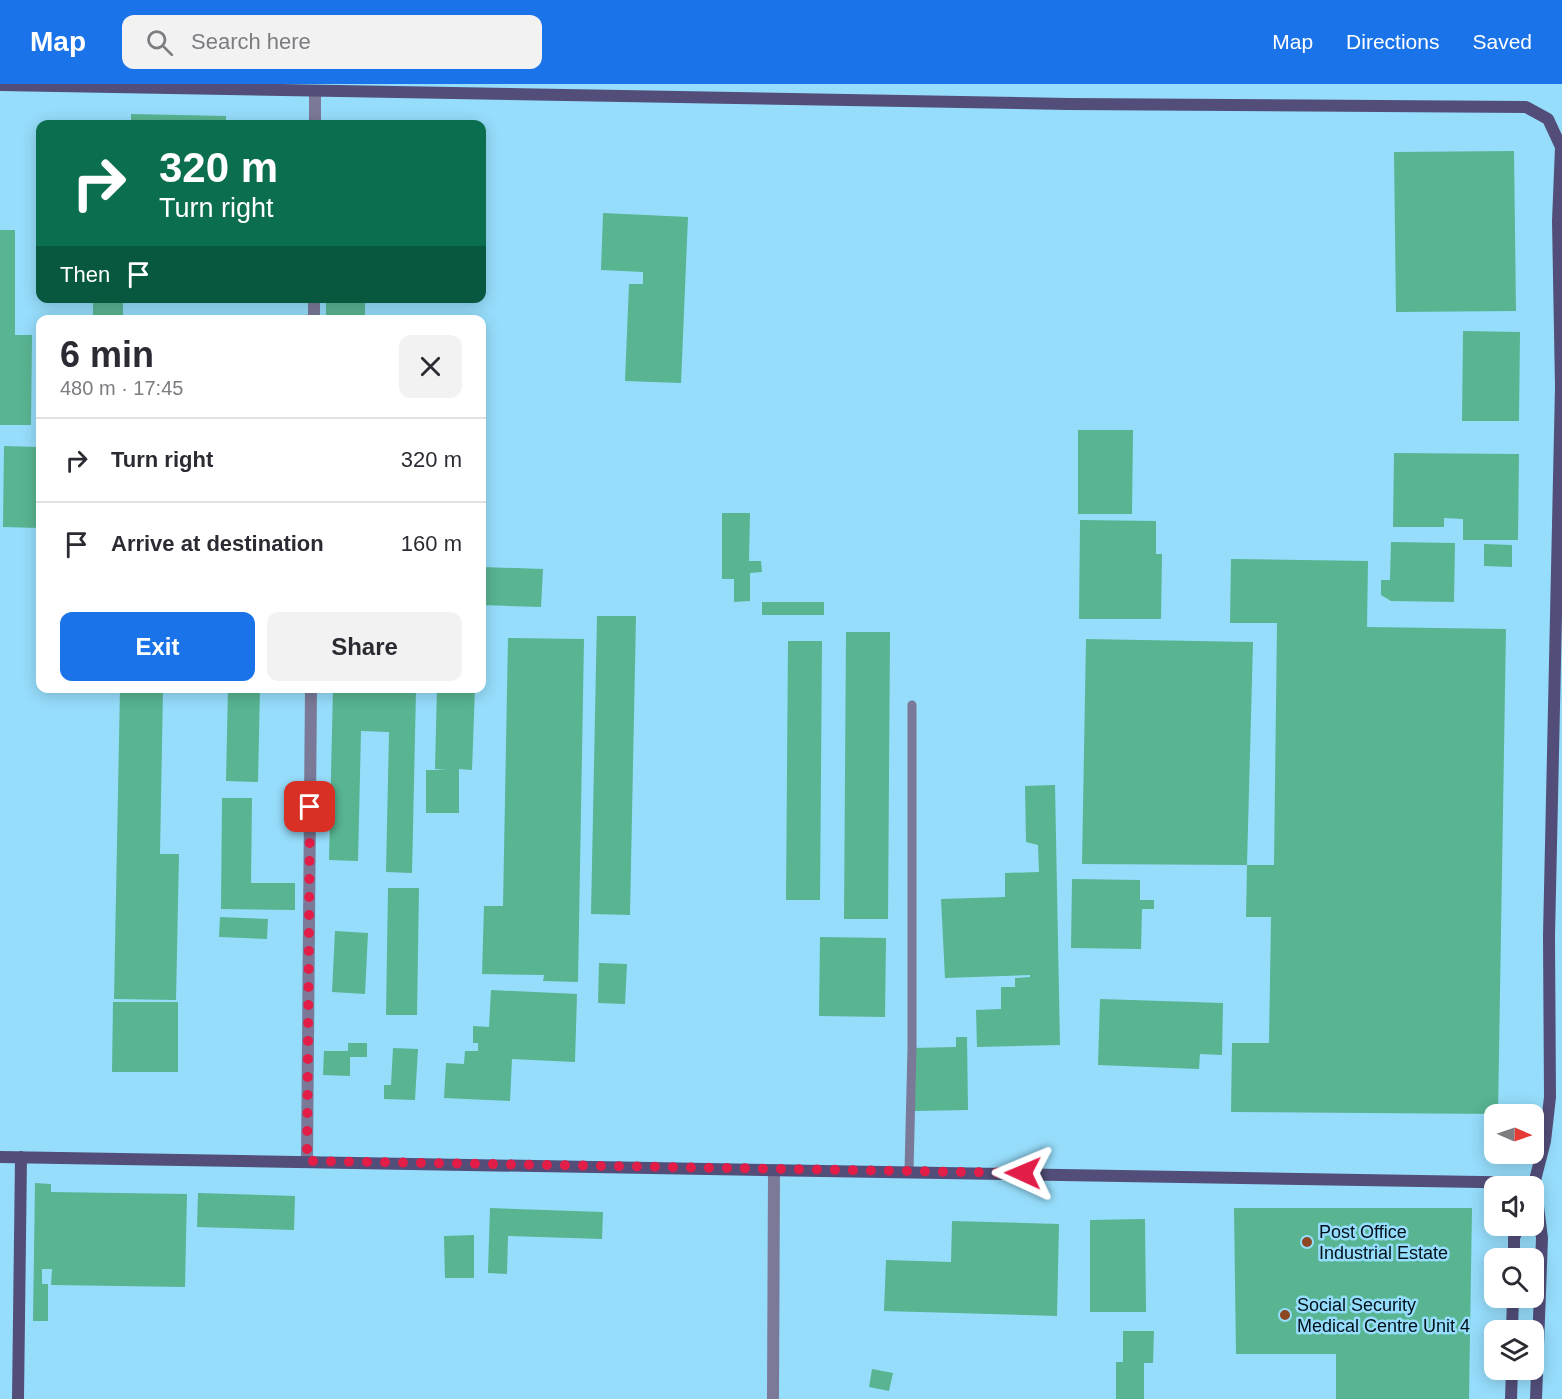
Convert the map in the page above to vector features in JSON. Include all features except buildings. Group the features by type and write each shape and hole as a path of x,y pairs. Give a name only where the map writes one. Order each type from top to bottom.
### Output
{"main road":[{"path":"0,85 1057,104 1526,107 1548,119 1561,147 1558,221 1561,387 1559,614 1550,936 1550,1097 1545,1141 1536,1176"},
{"path":"0,1156 909,1171 1484,1185"},
{"path":"18,1399 21,1157"},
{"path":"1536,1399 1542,1236"},
{"path":"1511,1399 1512,1380"}],"street":[{"path":"315,91 315,120"},
{"path":"307,1161 311,693"},
{"path":"772,1399 774,1170"}],"lane":[{"path":"909,1171 912,1048 912,705"}],"place":[{"name":"Post Office Industrial Estate","path":"1307,1242"},
{"name":"Social Security Medical Centre Unit 4","path":"1285,1315"}],"route":[{"path":"310,807 307,1161 1023,1173"}]}
